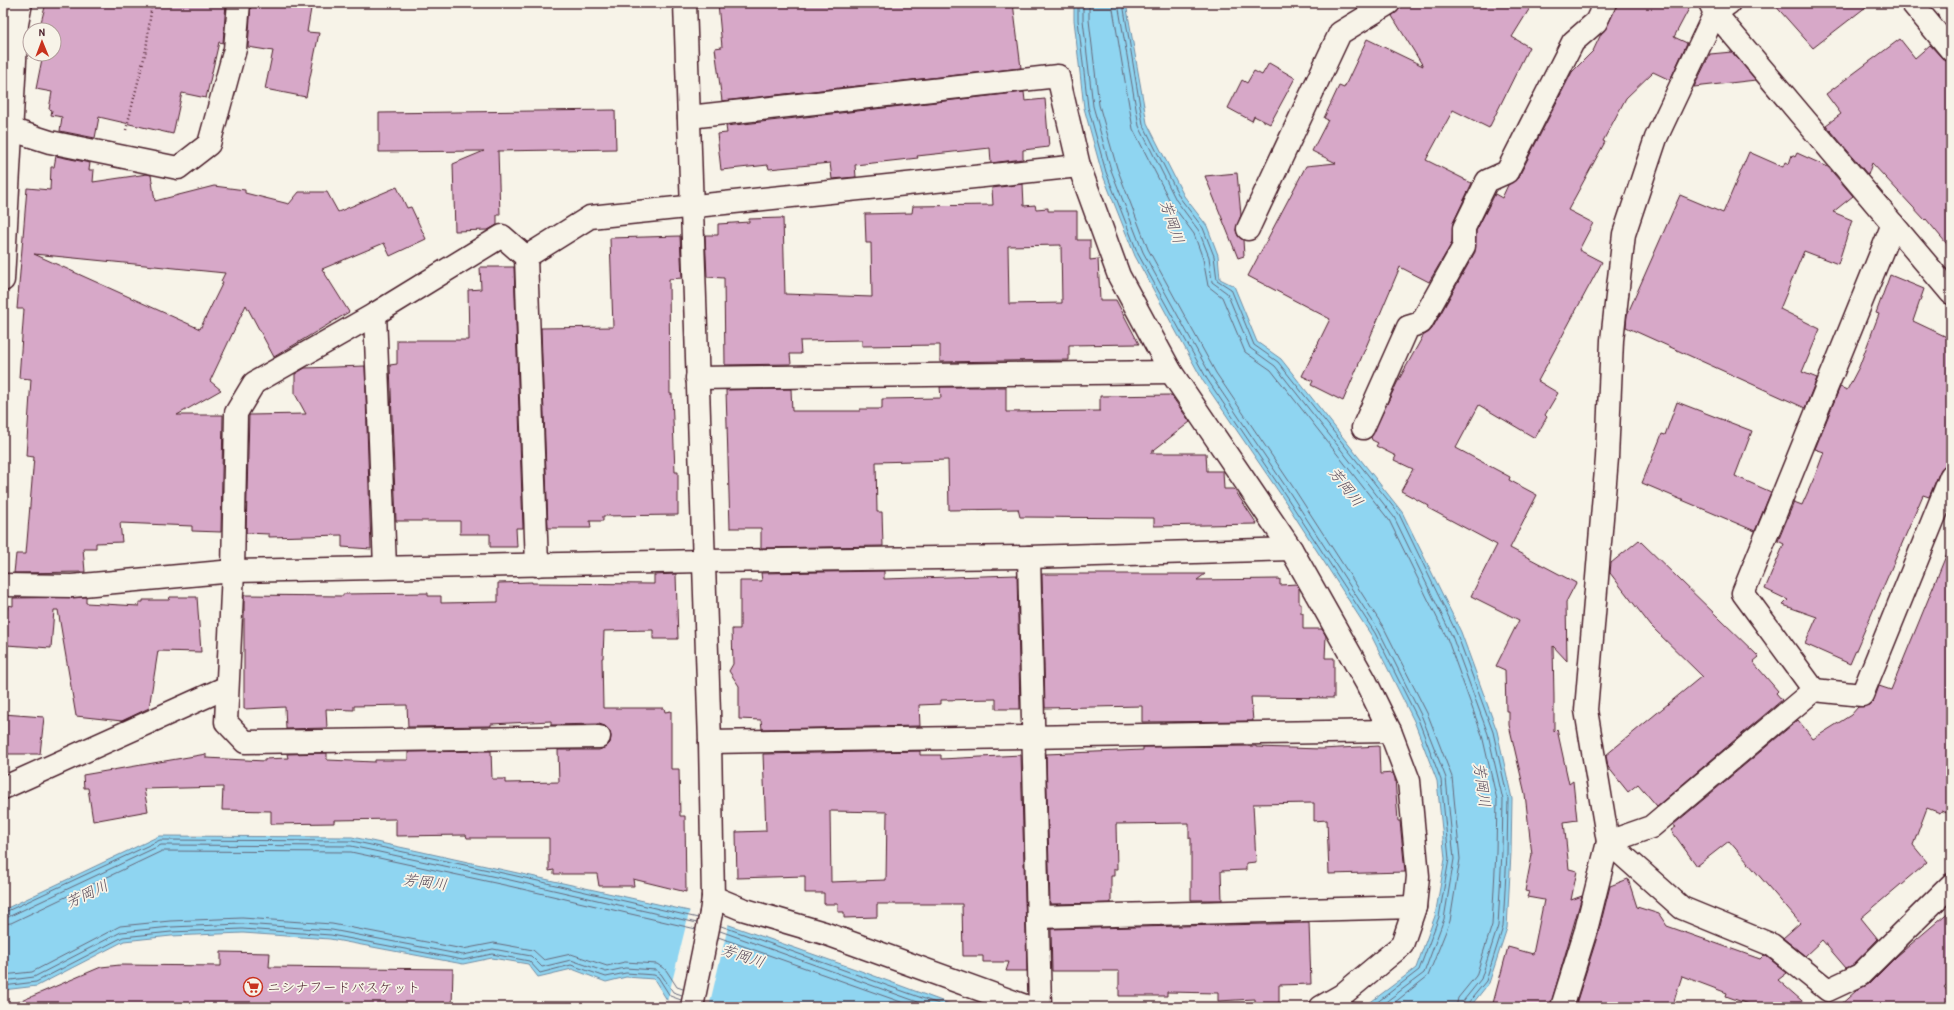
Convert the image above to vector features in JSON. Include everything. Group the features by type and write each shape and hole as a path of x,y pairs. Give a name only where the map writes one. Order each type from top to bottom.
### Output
{"street":[{"path":"3,280 8,129 17,24 21,3"},
{"path":"8,129 50,142 178,168 209,144 235,49 239,3"},
{"path":"685,3 710,742 712,905 692,1007"},
{"path":"1248,229 1340,32 1389,3"},
{"path":"1363,428 1408,327 1421,323 1464,246 1464,228 1487,181 1507,172 1573,42 1596,22 1605,3"},
{"path":"1912,3 1951,50"},
{"path":"1562,1007 1586,930 1608,842 1586,710 1607,458 1612,340 1624,234 1656,138 1718,6 1893,224 1951,293"},
{"path":"689,117 1058,76 1079,166 1119,276 1171,372 1291,549 1366,682 1390,731 1409,781 1418,876 1416,907 1402,945 1342,995 1321,1007"},
{"path":"526,257 590,217 1079,166"},
{"path":"1814,690 1743,592 1893,224"},
{"path":"537,565 526,257 502,236 375,314 254,383 236,413 233,571 226,722 245,742 599,737"},
{"path":"375,314 385,567"},
{"path":"697,378 1171,372"},
{"path":"1608,842 1651,827 1814,690 1862,695 1951,476"},
{"path":"3,585 72,586 233,571 703,561 1029,557 1291,549"},
{"path":"1029,557 1040,1007"},
{"path":"3,788 227,687"},
{"path":"710,742 1390,731"},
{"path":"1608,842 1682,908 1772,945 1828,990 1860,975 1951,885"},
{"path":"712,905 742,909 824,933 1028,1007"},
{"path":"1038,917 1416,907"}],"path":[{"path":"120,156 146,50 152,3"}],"water":[{"name":"芳岡川","path":"1074,3 1126,3 1147,123 1184,196 1207,226 1218,255 1220,279 1234,286 1257,342 1281,359 1402,512 1461,632 1497,731 1512,799 1507,928 1489,983 1470,1007 1364,1007 1416,968 1435,916 1445,859 1437,781 1414,721 1371,635 1281,495 1203,381 1135,256 1102,173 1084,108 1074,20"},
{"name":"芳岡川","path":"159,836 352,837 409,849 689,911 861,971 958,1007 690,1007 667,1000 654,979 626,977 606,982 572,969 538,977 528,964 492,958 463,964 330,939 243,933 171,936 124,941 37,986 3,990 3,910"}],"pier":[{"path":"690,909 729,922 709,1007 683,1007 667,1002"}],"building":[{"path":"46,3 226,3 223,43 219,42 206,98 182,93 173,134 99,117 95,138 60,131 62,117 51,115 52,110 49,109 52,92 36,89 41,62 62,62 62,22 41,22"},
{"path":"251,3 312,3 307,32 319,33 306,97 265,89 273,51 248,47"},
{"path":"718,3 1013,3 1021,68 722,101 715,48 722,47"},
{"path":"1405,3 1533,3 1512,37 1529,47 1489,128 1453,110 1426,160 1472,183 1453,223 1452,243 1429,282 1400,267 1343,401 1311,385 1313,381 1302,376 1330,319 1248,276 1306,166 1336,163 1312,151 1328,120 1324,118 1339,86 1344,88 1367,39 1423,66 1392,16"},
{"path":"1617,3 1692,3 1674,37 1687,43 1670,80 1653,72 1626,98 1603,141 1605,142 1568,210 1593,223 1579,250 1602,262 1538,381 1558,393 1545,415 1547,417 1535,438 1479,405 1456,448 1510,477 1509,480 1537,495 1510,548 1576,583 1566,602 1567,661 1553,646 1554,732 1557,729 1569,784 1573,781 1577,820 1564,822 1569,869 1577,871 1571,900 1582,896 1550,1007 1492,1007 1508,947 1533,954 1544,900 1527,897 1529,892 1525,891 1532,855 1525,794 1509,725 1509,711 1506,711 1505,670 1496,666 1519,620 1471,596 1497,545 1428,508 1429,506 1401,491 1413,469 1394,460 1396,456 1376,446 1378,443 1372,440 1371,437 1397,383 1423,336 1432,329 1475,252 1476,231 1495,194 1502,198 1508,185 1518,178 1572,72 1593,51 1601,34 1607,27"},
{"path":"1773,3 1871,3 1813,48"},
{"path":"1900,39 1915,58 1930,45 1942,58 1951,62 1951,249 1926,219 1925,220 1872,163 1868,175 1826,125 1841,114 1826,94"},
{"path":"1732,52 1756,80 1694,87 1710,54"},
{"path":"1269,63 1295,78 1270,124 1254,116 1252,121 1228,108 1242,80 1247,83 1254,71 1262,75"},
{"path":"1024,92 1025,101 1045,99 1049,147 1023,150 1023,159 991,163 990,148 855,165 856,177 832,179 830,163 769,169 768,165 721,170 717,134 727,133 726,126"},
{"path":"615,110 616,149 498,151 500,215 497,215 497,225 488,230 455,231 453,164 484,151 379,152 379,113"},
{"path":"1749,152 1783,167 1785,162 1789,164 1792,155 1795,157 1797,153 1828,167 1853,196 1833,212 1852,220 1838,264 1804,251 1780,309 1820,329 1802,372 1817,378 1805,408 1626,327 1627,315 1680,195 1723,213"},
{"path":"56,156 90,163 89,170 94,170 93,182 147,174 151,175 155,201 214,186 245,190 245,193 289,204 299,192 327,192 338,212 397,187 407,208 411,207 426,239 390,256 384,243 322,269 349,312 274,357 246,305 210,381 221,390 177,415 223,415 221,532 192,531 192,526 120,523 122,542 96,543 96,548 83,548 85,572 14,573 16,554 26,554 34,457 26,456 31,379 19,378 24,309 17,309 27,188 50,190 51,167 54,167","holes":["34,254 225,273 221,281 223,282 200,329"]},
{"path":"1237,173 1241,215 1236,230 1238,236 1243,240 1244,256 1238,258 1205,176"},
{"path":"1023,184 1024,206 1035,205 1036,209 1048,208 1048,211 1077,211 1077,240 1090,240 1090,260 1098,259 1100,300 1116,300 1139,344 1069,345 1069,360 940,362 940,345 862,346 862,340 800,341 801,354 790,354 791,364 725,365 724,278 707,277 705,235 718,235 718,224 749,222 749,219 783,218 785,294 872,297 871,243 866,243 865,214 912,213 913,206 993,205 992,188","holes":["1061,245 1062,303 1009,304 1008,246"]},
{"path":"680,236 682,278 669,279 670,394 672,394 675,472 678,472 678,515 603,516 603,521 590,521 591,528 548,528 541,328 613,327 610,238"},
{"path":"480,267 514,267 523,528 516,528 517,547 490,547 490,534 460,534 460,521 396,521 390,365 397,364 397,340 469,340 468,290 481,289"},
{"path":"1890,275 1924,289 1913,321 1951,339 1951,464 1944,466 1940,471 1929,497 1923,495 1850,664 1805,644 1817,617 1783,605 1788,600 1765,589 1784,544 1778,541 1794,502 1802,505 1815,476 1824,452 1815,449 1840,387 1847,390 1859,367 1879,314 1876,313"},
{"path":"365,366 371,549 342,547 342,535 269,537 269,534 246,533 249,415 306,414 295,394 295,374 305,368"},
{"path":"940,387 1006,387 1006,412 1100,411 1100,396 1171,395 1190,422 1150,453 1206,453 1207,471 1223,471 1224,489 1234,489 1257,524 1154,526 1154,518 1020,517 1018,509 949,510 948,460 876,462 877,512 882,512 883,546 761,548 761,528 730,528 726,390 791,389 792,411 860,411 860,409 882,409 882,399 941,398"},
{"path":"1677,402 1752,431 1735,476 1771,492 1755,531 1642,483 1662,434 1665,435"},
{"path":"1639,540 1759,657 1753,662 1778,691 1776,693 1782,700 1657,806 1638,784 1628,792 1608,767 1606,755 1702,676 1651,626 1610,573 1611,563"},
{"path":"1950,546 1951,814 1941,811 1940,813 1927,808 1913,845 1927,862 1861,918 1878,939 1853,965 1846,968 1822,940 1805,956 1783,938 1800,923 1729,841 1697,866 1671,830 1676,827 1673,825 1798,720 1813,739 1851,715 1858,707 1869,705 1874,700 1879,686 1891,690"},
{"path":"884,571 884,579 1017,575 1020,709 996,709 996,699 941,700 941,704 919,705 920,726 762,729 761,720 739,719 739,686 729,671 733,664 732,629 740,629 740,581 762,581 761,573"},
{"path":"676,574 678,639 653,639 653,630 604,631 602,658 603,708 664,708 665,712 671,711 671,769 679,769 680,816 685,816 686,892 633,879 634,886 599,886 597,874 554,874 554,870 549,871 549,838 467,838 466,835 396,836 396,819 334,820 334,823 271,824 271,811 222,810 223,787 144,789 148,811 93,821 88,788 84,788 83,775 206,754 206,758 265,761 265,759 288,758 287,754 327,753 327,760 375,762 375,760 408,760 408,752 491,751 492,779 505,779 505,783 559,782 558,750 599,750 606,747 610,743 611,736 609,730 605,726 599,724 551,725 551,721 491,724 491,726 408,727 407,705 354,706 354,710 326,709 327,728 286,729 285,707 244,709 244,595 343,596 343,594 428,593 428,596 441,596 441,603 498,602 498,583 532,582 654,584 654,575"},
{"path":"1042,574 1205,574 1197,580 1280,579 1280,585 1297,584 1299,588 1299,604 1301,604 1301,613 1303,613 1303,629 1322,629 1326,636 1325,658 1334,658 1334,698 1251,697 1253,721 1142,722 1142,706 1045,708"},
{"path":"86,597 86,603 139,606 139,602 143,602 143,600 169,600 170,597 197,597 201,652 158,651 149,708 122,721 76,716 58,610 54,610 51,648 6,645 6,641 3,641 3,610 7,610 8,605 13,606 13,598"},
{"path":"3,714 44,717 40,754 3,754"},
{"path":"1256,746 1321,749 1379,746 1380,774 1393,773 1395,778 1398,821 1400,821 1405,872 1329,874 1327,820 1314,821 1314,803 1253,804 1256,862 1246,863 1246,870 1221,871 1222,900 1191,900 1191,838 1189,838 1189,823 1116,824 1117,869 1114,869 1114,876 1111,876 1111,903 1050,904 1046,754 1143,750 1143,747"},
{"path":"920,751 920,755 941,755 941,759 1021,755 1027,971 1006,971 1009,962 983,962 983,956 963,956 962,904 877,904 877,917 844,918 844,912 838,912 838,904 824,904 824,893 805,893 805,876 737,878 736,832 766,831 763,754","holes":["830,811 887,812 886,880 831,882"]},
{"path":"1628,879 1637,907 1659,914 1667,926 1760,959 1764,955 1766,956 1787,973 1778,980 1809,1007 1756,1007 1726,996 1727,993 1682,976 1672,1007 1575,1007 1598,934 1610,886"},
{"path":"1951,910 1951,981 1944,987 1951,995 1951,1007 1838,1007 1857,990 1869,984 1897,956"},
{"path":"1309,923 1311,984 1279,985 1279,1007 1255,1007 1255,999 1218,1001 1218,993 1167,992 1167,996 1119,996 1119,971 1052,971 1051,929"},
{"name":"ニシナフードバスケット","path":"221,952 270,953 269,967 453,969 452,1007 7,1007 101,967 120,965 221,966"}],"place":[{"name":"ニシナフードバスケット","path":"253,987"}]}
